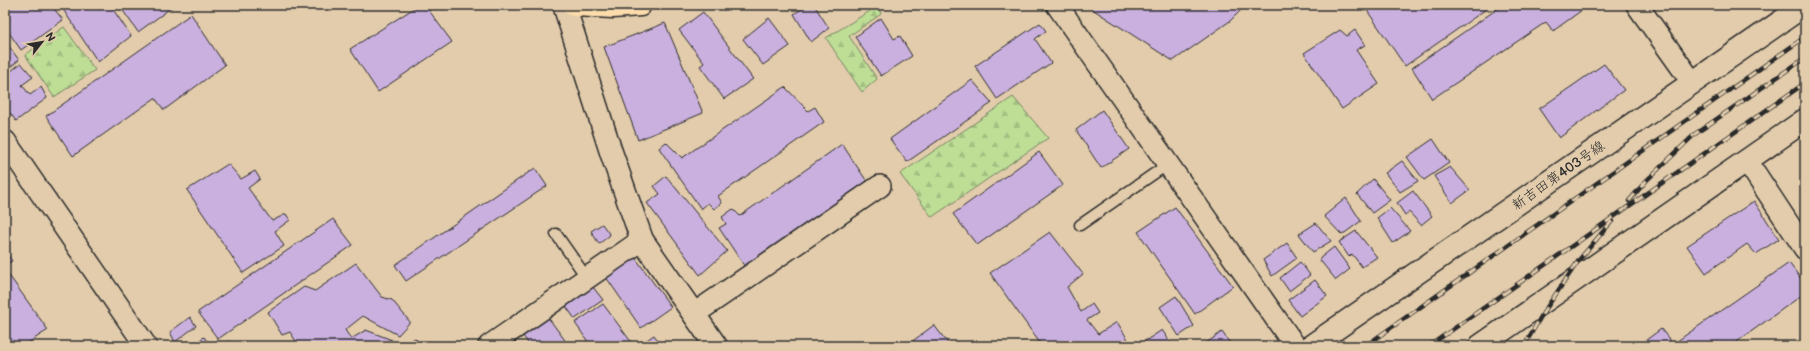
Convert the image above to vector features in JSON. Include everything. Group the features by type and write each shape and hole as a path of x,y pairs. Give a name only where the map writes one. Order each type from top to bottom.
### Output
{"main road":[{"path":"574,5 613,7 640,5"}],"street":[{"path":"564,5 611,152 642,240 716,346"},
{"path":"1057,5 1295,346"},
{"path":"1637,5 1692,82"},
{"name":"新吉田第403号線","path":"1311,346 1800,6"},
{"path":"1480,346 1805,120"},
{"path":"5,141 146,346"},
{"path":"1747,161 1805,249"},
{"path":"694,314 880,186"},
{"path":"499,343 587,278 642,240"}],"lane":[{"path":"1080,225 1168,164"},
{"path":"556,234 587,278"}],"green space":[{"path":"878,6 881,14 849,36 877,79 862,92 826,38"},
{"path":"64,27 95,70 54,97 25,55"},
{"path":"1013,97 1048,138 932,217 900,174"}],"building":[{"path":"5,5 51,5 63,20 21,50 5,27"},
{"path":"60,5 110,5 131,36 98,62"},
{"path":"119,5 175,5 138,32"},
{"path":"419,5 425,5 452,42 378,92 350,49"},
{"path":"808,5 814,5 829,28 811,42 794,14"},
{"path":"1086,5 1246,5 1230,21 1173,61"},
{"path":"1372,5 1492,5 1405,66 1366,9"},
{"path":"1503,5 1589,5 1553,31 1546,22 1432,99 1412,68"},
{"path":"703,12 753,79 724,99 700,66 704,63 679,30"},
{"path":"191,14 225,65 164,110 155,98 73,156 46,116"},
{"path":"769,18 790,46 763,65 743,39"},
{"path":"881,18 894,39 900,36 912,56 881,76 855,37"},
{"path":"665,23 703,113 638,140 604,47"},
{"path":"1040,23 1046,31 1035,39 1051,63 997,99 975,66"},
{"path":"1340,30 1347,36 1355,30 1365,45 1356,50 1379,84 1342,109 1304,53"},
{"path":"5,41 19,60 5,71"},
{"path":"21,63 33,77 22,85 30,95 41,87 47,98 16,121 5,106 5,76"},
{"path":"1604,64 1624,90 1559,138 1539,109"},
{"path":"972,80 992,103 907,162 890,139"},
{"path":"785,87 808,111 815,107 824,122 718,196 722,203 714,209 708,203 701,209 659,148 666,142 682,158"},
{"path":"1102,110 1129,149 1101,168 1076,130"},
{"path":"1433,139 1449,163 1424,180 1407,157"},
{"path":"842,144 868,183 745,267 719,228 726,224 722,217 733,209 740,216"},
{"path":"1039,152 1063,185 977,245 953,214"},
{"path":"1402,161 1418,181 1400,192 1385,173"},
{"path":"228,164 241,179 255,171 260,179 248,188 272,221 286,214 290,220 275,231 284,246 243,273 187,190"},
{"path":"1450,167 1470,190 1452,203 1434,176"},
{"path":"535,168 547,186 406,281 395,265"},
{"path":"666,176 727,251 700,275 647,203 660,194 654,186"},
{"path":"1373,179 1390,200 1372,213 1357,194"},
{"path":"1413,191 1432,216 1421,225 1409,212 1405,215 1397,203"},
{"path":"1346,198 1361,221 1342,235 1324,216"},
{"path":"1754,201 1779,239 1756,254 1747,244 1706,273 1687,246"},
{"path":"1175,207 1233,286 1195,314 1138,232"},
{"path":"1390,208 1410,231 1393,243 1377,218"},
{"path":"333,219 353,245 218,339 198,312"},
{"path":"1316,223 1331,241 1313,252 1299,234"},
{"path":"602,224 610,235 599,244 591,231"},
{"path":"1356,231 1377,257 1362,267 1352,254 1349,257 1339,242"},
{"path":"1050,232 1083,274 1067,287 1081,312 1092,304 1098,313 1087,320 1098,334 1117,322 1132,346 1042,346 990,273"},
{"path":"1287,243 1297,258 1272,276 1263,260"},
{"path":"1334,247 1350,269 1336,280 1319,259"},
{"path":"5,251 12,261 5,265"},
{"path":"634,256 671,307 641,328 606,277"},
{"path":"1300,262 1310,275 1289,291 1280,278"},
{"path":"356,263 382,297 392,300 410,322 398,335 363,316 345,330 351,339 366,330 392,340 367,346 299,346 290,332 282,335 268,312 304,287 315,291"},
{"path":"1789,263 1805,284 1805,293 1731,346 1638,346 1661,329 1673,344"},
{"path":"8,274 48,330 23,346 5,346 5,276"},
{"path":"1315,280 1327,296 1300,316 1288,300"},
{"path":"593,287 603,300 575,319 565,305"},
{"path":"1176,296 1194,326 1179,336 1160,307"},
{"path":"603,304 632,343 627,346 591,346 575,323"},
{"path":"547,316 567,343 562,346 530,346 521,333"},
{"path":"190,317 196,326 175,342 170,332"},
{"path":"934,325 950,346 906,346"},
{"path":"1162,330 1171,343 1167,346 1144,346 1142,343"},
{"path":"1222,332 1232,346 1202,346"},
{"path":"654,335 662,346 638,346"},
{"path":"204,337 209,344 207,346 191,346"},
{"path":"415,338 422,346 403,346"},
{"path":"229,341 233,346 222,346"}],"railway":[{"path":"1365,346 1805,37"},
{"path":"1629,201 1646,181 1695,134 1805,58"},
{"path":"1429,346 1805,83"},
{"path":"1524,346 1543,313 1579,260 1612,221"}]}
